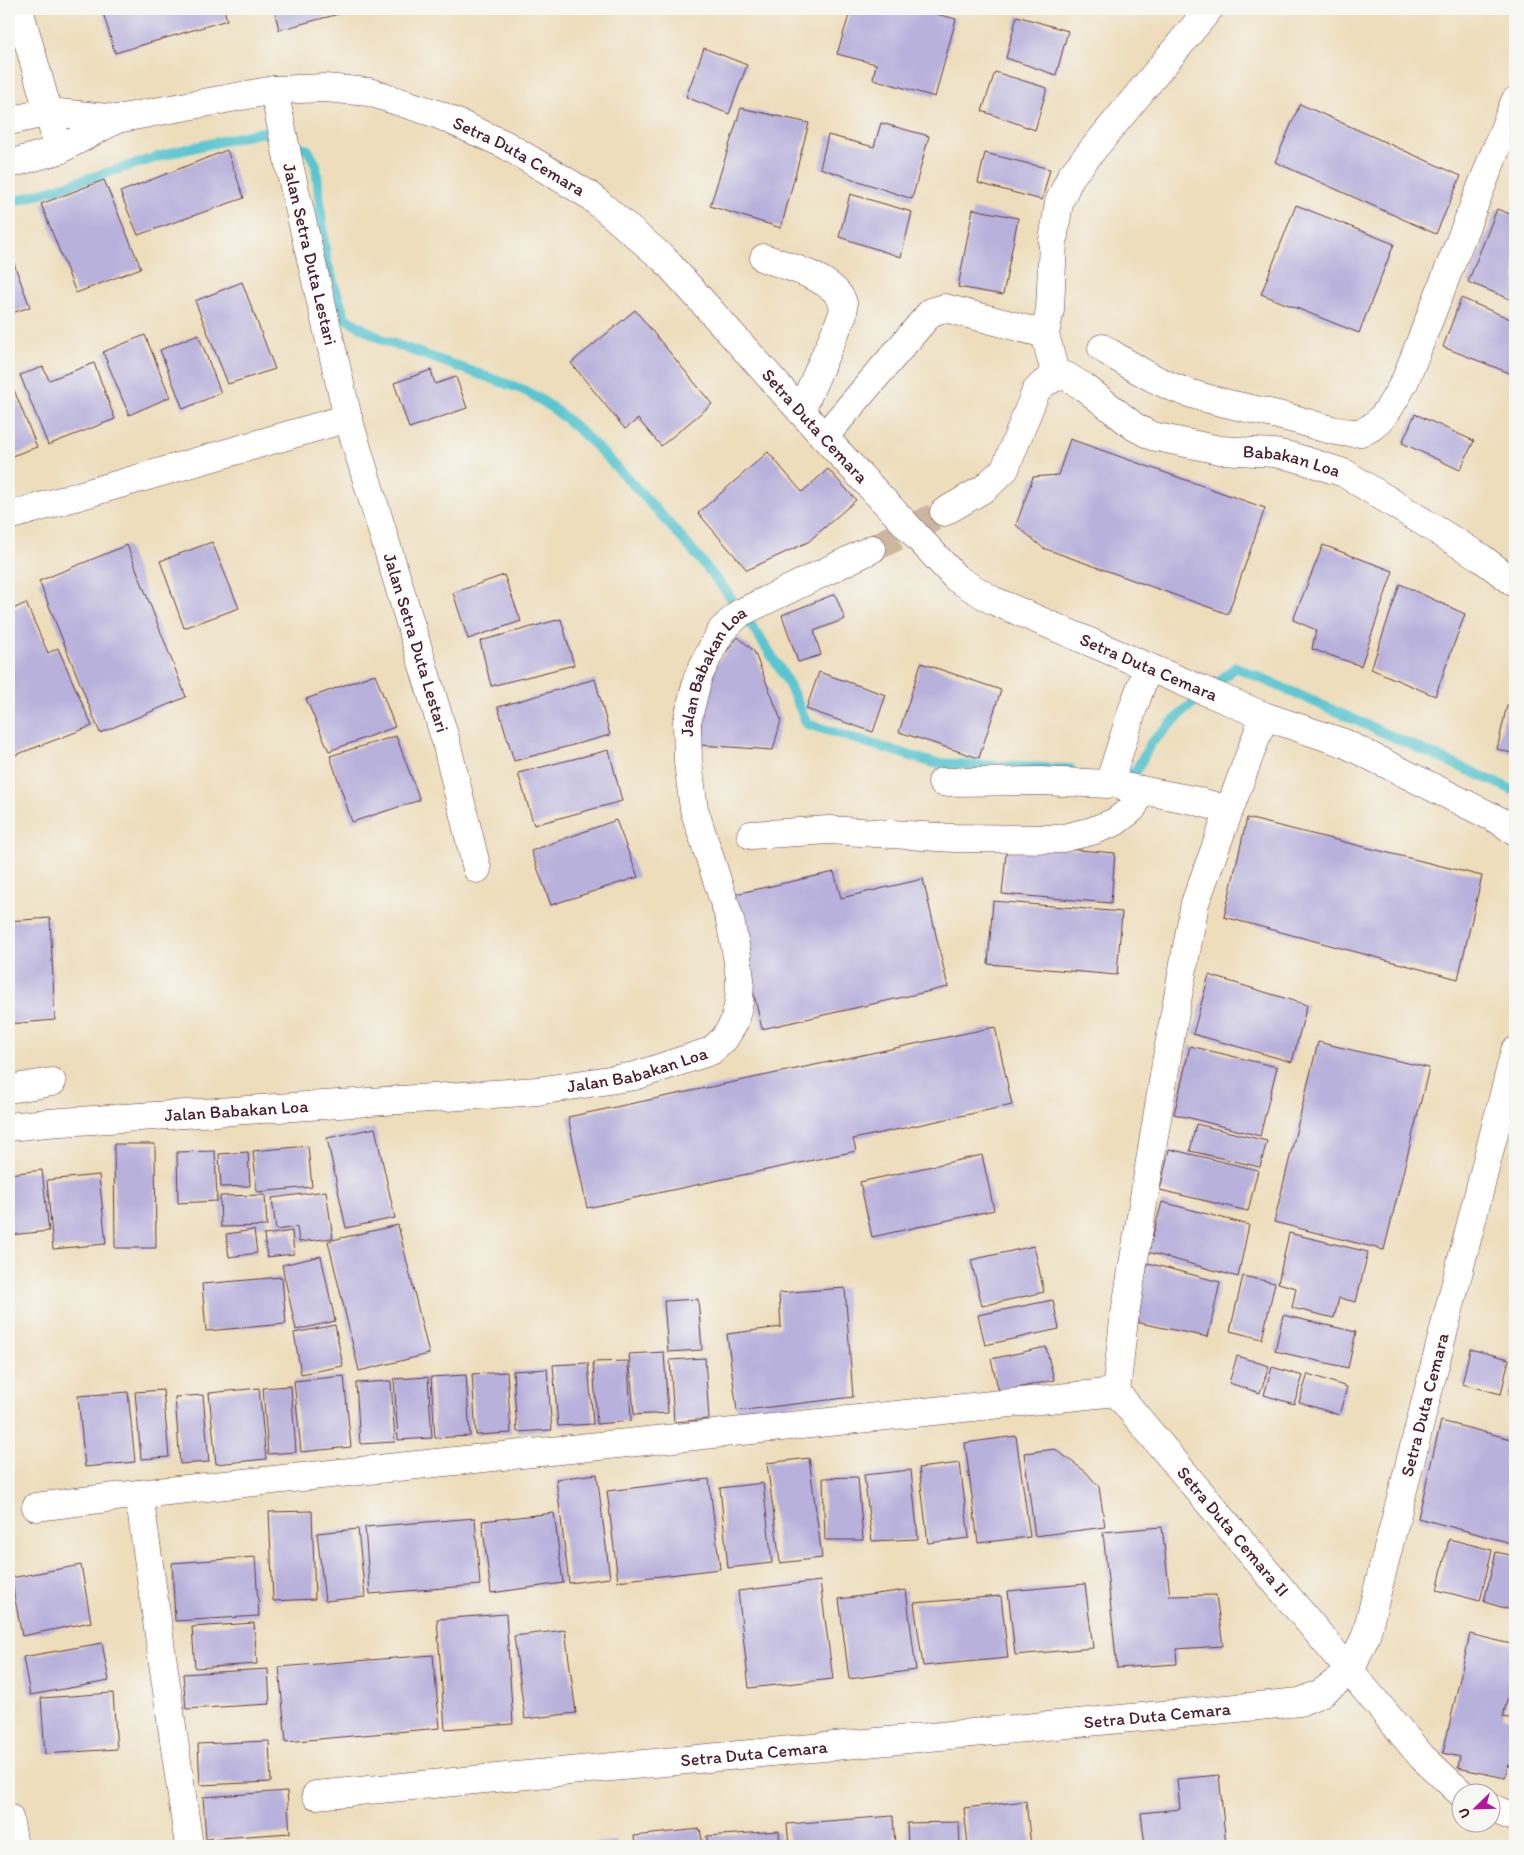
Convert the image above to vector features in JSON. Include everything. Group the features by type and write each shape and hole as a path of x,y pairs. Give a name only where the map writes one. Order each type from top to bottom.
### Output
{"street":[{"path":"19,9 58,150"},
{"path":"944,512 984,488 1005,470 1036,391 1044,383 1056,377 1045,334 1050,310 1053,241 1059,202 1071,176 1209,9"},
{"name":"Setra Duta Cemara","path":"9,118 49,112 117,119 274,90 325,88 369,92 437,114 504,144 589,195 664,259 824,437 956,578 992,600 1148,667 1264,716 1344,743 1502,822 1515,832"},
{"name":"Jalan Setra Duta Lestari","path":"274,90 290,169 348,418 445,738 477,869"},
{"path":"1102,348 1140,371 1216,402 1272,413 1347,433 1363,432 1379,422 1405,381 1515,101"},
{"path":"9,118 16,161"},
{"name":"Setra Duta Cemara","path":"16,161 58,150 117,119"},
{"path":"764,258 801,271 830,285 843,303 843,314 801,411"},
{"path":"824,437 931,312 945,308 1045,334"},
{"name":"Babakan Loa","path":"1056,377 1066,376 1084,387 1135,427 1152,436 1220,450 1274,453 1294,457 1344,473 1480,557 1515,582"},
{"path":"9,516 348,418"},
{"name":"Jalan Babakan Loa","path":"9,1127 538,1091 635,1076 711,1051 724,1039 734,1023 739,1002 740,979 730,920 694,809 688,762 686,722 698,677 722,630 740,613 872,549"},
{"path":"1109,784 1148,667"},
{"path":"36,1507 139,1494 1116,1392 1124,1320 1168,1051 1196,903 1264,716"},
{"path":"942,782 1032,781 1109,784 1193,800 1229,810"},
{"path":"751,835 829,830 954,838 1058,839 1092,831 1115,822 1132,809 1142,790"},
{"name":"Setra Duta Cemara","path":"316,1795 1300,1702 1321,1693 1350,1672 1366,1635 1515,1051"},
{"path":"9,1089 52,1082"},
{"name":"Setra Duta Cemara II","path":"1116,1392 1422,1757 1452,1785"},
{"path":"139,1494 189,1846"},
{"path":"1502,1812 1515,1818"},
{"path":"9,1818 14,1846"}],"building":[{"path":"102,9 224,9 227,20 115,53"},
{"path":"274,9 357,9 279,30"},
{"path":"851,9 916,9 956,19 935,97 873,79 876,64 837,54"},
{"path":"1017,16 1068,31 1056,75 1006,58"},
{"path":"704,48 747,65 729,114 686,97"},
{"path":"995,72 1047,88 1035,130 982,111"},
{"path":"1300,104 1461,176 1436,234 1275,162"},
{"path":"741,108 809,123 781,228 710,206"},
{"path":"881,123 929,136 912,199 820,168 828,135 874,147"},
{"path":"227,150 244,198 138,235 120,192"},
{"path":"985,153 1050,169 1042,200 978,183"},
{"path":"104,180 141,268 76,293 41,204"},
{"path":"850,194 912,212 901,257 839,237"},
{"path":"1296,205 1394,244 1359,333 1261,294"},
{"path":"973,209 1018,218 1003,295 958,287"},
{"path":"1497,209 1515,216 1515,301 1468,282"},
{"path":"9,250 30,307 9,314"},
{"path":"242,282 275,369 228,384 195,301"},
{"path":"1461,298 1515,321 1515,375 1443,347"},
{"path":"635,310 712,404 661,446 638,419 625,429 571,363"},
{"path":"198,334 221,393 183,409 160,350"},
{"path":"145,335 170,397 129,415 103,352"},
{"path":"94,363 115,419 48,445 20,375 43,367 49,380"},
{"path":"431,370 435,384 456,377 467,408 409,428 394,383"},
{"path":"12,385 37,447 9,457 9,386"},
{"path":"1415,414 1474,441 1460,470 1402,443"},
{"path":"1070,439 1265,508 1228,614 1043,548 1016,525 1033,477 1058,475"},
{"path":"768,452 802,492 828,469 856,500 808,542 747,570 698,513"},
{"path":"212,542 239,608 184,628 160,561"},
{"path":"127,545 186,697 100,733 39,581"},
{"path":"1323,545 1393,571 1361,666 1312,649 1316,630 1293,620"},
{"path":"504,575 521,621 468,639 453,593"},
{"path":"1400,584 1465,614 1435,696 1371,669"},
{"path":"835,594 845,619 814,631 821,655 798,662 782,615"},
{"path":"26,603 48,653 58,648 92,726 10,757 9,611"},
{"path":"561,619 574,665 491,686 480,641"},
{"path":"738,637 754,651 781,720 773,750 700,745 702,705 711,671"},
{"path":"921,663 1001,690 979,758 899,732"},
{"path":"819,672 886,695 873,732 806,709"},
{"path":"375,674 395,727 329,751 306,699"},
{"path":"595,679 610,735 514,761 498,707"},
{"path":"1514,691 1515,754 1497,749 1507,705 1511,706"},
{"path":"396,736 420,800 352,822 330,756"},
{"path":"609,750 622,801 534,825 518,773"},
{"path":"1247,818 1482,876 1458,979 1224,917"},
{"path":"616,820 638,877 551,905 531,851"},
{"path":"1007,844 1115,853 1111,903 1002,894"},
{"path":"834,872 841,898 923,879 948,987 762,1029 731,895"},
{"path":"993,901 1122,912 1117,975 988,964"},
{"path":"50,918 55,1020 9,1024 9,921"},
{"path":"1209,975 1307,1005 1292,1062 1193,1034"},
{"path":"995,1027 1012,1105 853,1139 856,1151 587,1208 568,1117"},
{"path":"1318,1042 1429,1068 1384,1250 1274,1222"},
{"path":"1190,1046 1277,1067 1260,1136 1174,1114"},
{"path":"1196,1124 1267,1141 1260,1167 1190,1151"},
{"path":"375,1128 395,1218 346,1228 327,1138"},
{"path":"114,1144 155,1144 156,1248 115,1248"},
{"path":"308,1146 312,1187 257,1192 253,1151"},
{"path":"1169,1149 1258,1170 1248,1211 1160,1190"},
{"path":"215,1151 217,1201 178,1203 177,1152"},
{"path":"248,1152 250,1186 221,1187 219,1154"},
{"path":"982,1155 994,1210 872,1237 860,1182"},
{"path":"42,1170 49,1231 10,1235 9,1174"},
{"path":"99,1175 106,1244 53,1249 47,1180"},
{"path":"326,1191 333,1238 299,1242 297,1227 276,1230 272,1198"},
{"path":"265,1195 267,1226 221,1227 220,1196"},
{"path":"1162,1202 1249,1225 1238,1277 1148,1252"},
{"path":"398,1225 429,1354 359,1371 328,1241"},
{"path":"1515,1229 1515,1261 1509,1259"},
{"path":"254,1230 257,1253 229,1257 226,1234"},
{"path":"292,1231 294,1254 267,1257 264,1235"},
{"path":"1289,1233 1368,1252 1356,1302 1339,1298 1334,1318 1292,1308 1296,1288 1278,1283"},
{"path":"1034,1246 1044,1292 982,1306 971,1260"},
{"path":"321,1256 335,1321 296,1330 282,1265"},
{"path":"1148,1263 1220,1282 1208,1337 1135,1322"},
{"path":"1243,1276 1275,1283 1262,1339 1230,1331"},
{"path":"282,1277 286,1324 206,1331 202,1284"},
{"path":"845,1288 853,1397 737,1411 727,1334 781,1327 779,1293"},
{"path":"698,1299 702,1350 668,1352 664,1301"},
{"path":"1053,1300 1059,1329 985,1345 978,1315"},
{"path":"1283,1315 1356,1332 1348,1368 1275,1351"},
{"path":"335,1325 343,1366 301,1374 294,1333"},
{"path":"1046,1347 1054,1380 999,1392 991,1359"},
{"path":"1470,1349 1509,1359 1501,1394 1462,1384"},
{"path":"664,1352 668,1413 634,1415 629,1354"},
{"path":"1237,1356 1269,1366 1260,1393 1229,1383"},
{"path":"705,1358 709,1419 674,1422 670,1360"},
{"path":"628,1361 631,1421 597,1424 593,1362"},
{"path":"588,1363 593,1424 558,1426 553,1365"},
{"path":"1272,1367 1303,1376 1294,1404 1264,1395"},
{"path":"547,1369 552,1430 517,1432 513,1371"},
{"path":"1515,1371 1515,1396 1509,1394"},
{"path":"507,1372 511,1433 476,1435 472,1374"},
{"path":"1308,1374 1347,1387 1339,1415 1299,1402"},
{"path":"466,1375 470,1436 435,1438 431,1377"},
{"path":"344,1376 351,1447 301,1452 294,1381"},
{"path":"428,1377 432,1438 398,1440 394,1379"},
{"path":"391,1381 395,1442 360,1444 356,1383"},
{"path":"291,1386 296,1452 268,1454 263,1388"},
{"path":"259,1388 266,1459 216,1464 209,1393"},
{"path":"163,1390 169,1457 141,1459 135,1392"},
{"path":"128,1392 135,1462 85,1467 78,1396"},
{"path":"203,1395 209,1462 180,1464 175,1397"},
{"path":"1441,1421 1515,1440 1515,1544 1418,1518"},
{"path":"1016,1436 1030,1537 978,1543 965,1443"},
{"path":"1055,1449 1086,1472 1099,1487 1105,1527 1035,1536 1024,1453"},
{"path":"809,1458 822,1558 780,1563 767,1463"},
{"path":"960,1463 969,1538 928,1543 919,1468"},
{"path":"911,1470 918,1539 872,1541 864,1475"},
{"path":"597,1474 610,1578 569,1583 556,1479"},
{"path":"858,1477 863,1540 825,1540 823,1478"},
{"path":"709,1479 720,1569 618,1581 607,1491"},
{"path":"763,1483 772,1563 728,1568 720,1488"},
{"path":"312,1511 315,1599 273,1601 269,1512"},
{"path":"554,1513 563,1583 491,1593 482,1521"},
{"path":"475,1518 480,1585 370,1594 365,1527"},
{"path":"1162,1527 1170,1596 1216,1595 1223,1646 1176,1649 1177,1664 1117,1668 1103,1532"},
{"path":"358,1529 365,1597 325,1601 317,1533"},
{"path":"1449,1539 1492,1550 1480,1601 1437,1590"},
{"path":"1496,1552 1515,1556 1515,1611 1484,1602"},
{"path":"255,1557 259,1616 175,1621 172,1563"},
{"path":"81,1565 91,1622 22,1636 11,1578"},
{"path":"820,1581 833,1679 749,1688 738,1591"},
{"path":"1085,1584 1093,1648 1015,1655 1008,1591"},
{"path":"906,1590 916,1670 849,1679 839,1599"},
{"path":"1001,1596 1008,1658 923,1666 914,1603"},
{"path":"506,1614 513,1724 445,1729 437,1619"},
{"path":"254,1623 257,1664 195,1668 192,1627"},
{"path":"565,1630 576,1713 525,1719 514,1636"},
{"path":"1470,1634 1515,1645 1515,1665 1503,1717 1515,1719 1515,1769 1508,1765 1505,1778 1458,1768 1460,1757 1443,1753"},
{"path":"102,1643 109,1681 30,1695 23,1657"},
{"path":"433,1655 440,1728 286,1742 279,1667"},
{"path":"268,1669 270,1704 186,1709 183,1674"},
{"path":"113,1693 117,1749 45,1754 41,1698"},
{"path":"269,1741 271,1782 200,1785 198,1744"},
{"path":"1219,1775 1226,1846 1145,1846 1141,1813 1180,1809 1177,1779"},
{"path":"287,1791 290,1833 206,1839 203,1797"},
{"path":"1026,1801 1031,1846 968,1846 964,1808"},
{"path":"893,1816 895,1846 789,1846 787,1824"},
{"path":"959,1822 960,1846 908,1846 907,1823"},
{"path":"700,1829 703,1846 635,1846 634,1836"},
{"path":"779,1831 780,1846 708,1846 707,1836"},
{"path":"617,1840 617,1846 579,1845"}],"waterway":[{"path":"9,203 174,152 262,132 308,150 316,165 326,260 345,318 383,340 524,390 553,408 579,430 669,524 731,598 784,676 807,724 934,763 1070,769"},
{"path":"1115,772 1134,774 1151,743 1186,709 1236,667 1515,791"}],"tunnel":[{"path":"872,549 944,512"}]}
